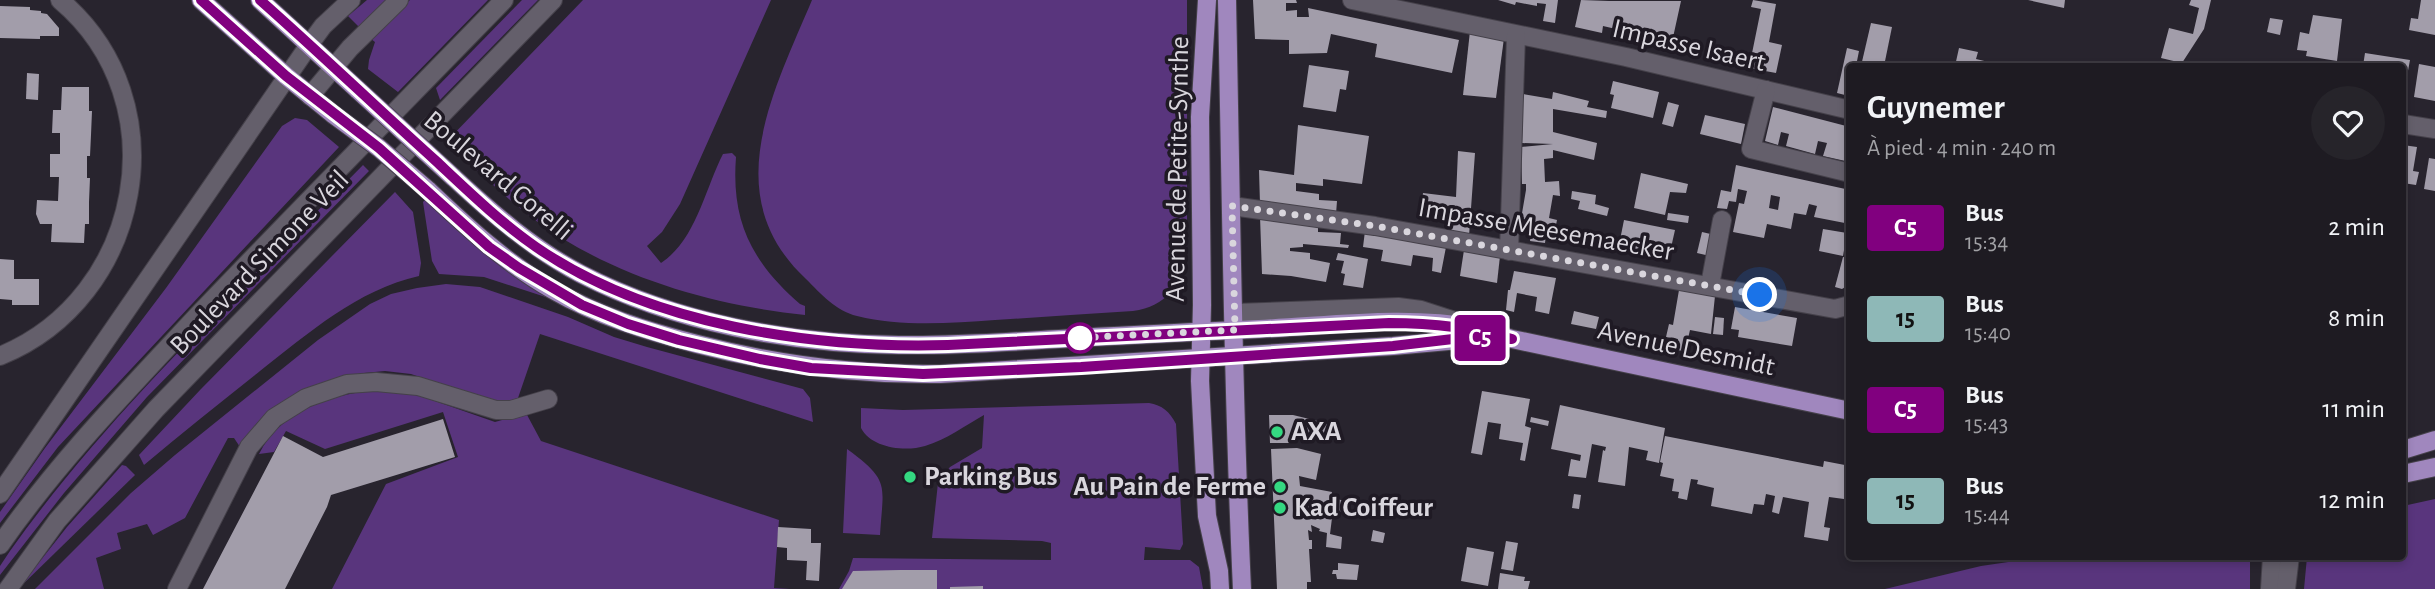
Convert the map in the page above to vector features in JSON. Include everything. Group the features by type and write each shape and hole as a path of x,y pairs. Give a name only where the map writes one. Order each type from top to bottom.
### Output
{"main road":[{"name":"Boulevard Corelli","path":"201,0 310,96 379,148 499,254 573,301 642,329 750,357 822,369 915,374 1200,359"},
{"name":"Boulevard Corelli","path":"260,0 453,177 521,235 582,274 629,295 751,329 844,342 928,345 1202,332"},
{"name":"Avenue de Petite-Synthe","path":"1207,0 1200,117 1200,359 1206,510 1219,571 1220,589"},
{"name":"Avenue de Petite-Synthe","path":"1227,0 1235,322 1234,426 1242,589"},
{"name":"Avenue Desmidt","path":"1202,332 1235,322 1433,324 1477,329 1512,339 1846,410"},
{"name":"Avenue Desmidt","path":"1200,359 1402,346 1453,339 1512,339"},
{"path":"2406,449 2435,440"},
{"path":"2406,473 2435,467"}],"street":[{"path":"0,356 46,330 83,294 112,251 129,194 132,134 123,93 103,50 76,15 60,0"},
{"path":"0,494 286,76 323,26 351,0"},
{"path":"310,96 362,34 399,0"},
{"name":"Boulevard Simone Veil","path":"0,545 42,487 99,421 504,0"},
{"name":"Boulevard Simone Veil","path":"42,539 163,400 553,0"},
{"name":"Impasse Isaert","path":"1352,0 1626,57 1846,109"},
{"path":"1509,251 1516,35"},
{"path":"1766,90 1751,149 1846,172"},
{"path":"2406,125 2435,130"},
{"name":"Impasse Meesemaecker","path":"1232,206 1375,226 1835,309 1846,307"},
{"path":"1710,285 1722,220"},
{"path":"177,589 249,447 274,418 306,398 339,386 376,382 418,386 496,410 511,410 548,399"},
{"path":"0,585 42,539"},
{"path":"8,589 42,539"},
{"path":"2270,589 2272,560"},
{"path":"2286,589 2290,560"}],"shaded area":[{"path":"367,0 389,0 359,27 348,16"},
{"path":"410,0 488,0 398,92 368,69 375,42 371,39 379,28"},
{"path":"522,0 538,0 440,100 436,88"},
{"path":"583,0 771,0 680,204 662,232 647,246 661,263 673,253 691,228 723,154 732,153 736,157 737,201 748,239 769,272 805,306 805,315 699,296 630,272 597,257 565,240 523,211 447,141"},
{"path":"812,0 1187,0 1187,254 1180,276 1170,293 1155,304 1133,311 943,323 909,323 857,316 829,301 779,247 764,213 759,179 761,143 769,107"},
{"path":"295,118 307,120 339,147 58,447 0,523 0,512 45,448 166,288 282,126"},
{"path":"363,165 369,171 147,397 64,493 0,575 0,566 49,499 134,399"},
{"path":"395,192 413,212 421,263 419,276 375,291 335,314 144,465 139,455"},
{"path":"427,198 570,305 484,277 439,274 432,261 423,202"},
{"path":"446,284 480,287 568,317 614,337 803,389 810,398 813,422 540,334 518,398 501,404 411,374 385,371 343,377 302,391 284,401 257,423 240,447 234,438 228,438 185,518 153,535 147,524 117,533 121,549 96,558 104,589 35,589 131,493 318,340 370,304 391,294"},
{"path":"383,390 415,394 495,422 526,413 541,441 779,520 774,588 790,589 332,589 386,484 458,457 443,412 325,449 286,431 274,452 259,454 281,425 312,406 329,399"},
{"path":"1149,403 1165,410 1176,424 1183,544 1180,550 1145,547 1144,560 1190,560 1199,567 1203,589 839,589 853,558 1051,560 1051,543 1042,541 932,538 938,483 950,467 982,448 984,415 933,443 908,449 880,444 866,435 861,428 861,408 903,410"},
{"path":"847,449 878,477 882,494 880,535 843,533"},
{"path":"122,465 135,475 18,589 67,527"},
{"path":"2435,499 2435,589 2304,589 2307,560 2406,560 2406,505"},
{"path":"2022,560 2250,560 2250,589 1885,589 1981,566"}],"building":[{"path":"1253,0 1296,0 1297,3 1286,3 1286,11 1297,10 1297,17 1309,17 1308,8 1459,40 1452,73 1375,57 1377,44 1331,34 1327,53 1289,54 1289,40 1255,39"},
{"path":"1498,0 1558,0 1555,23 1543,21 1546,4 1537,3 1537,6 1516,2 1515,5"},
{"path":"1581,0 1681,1 1672,42 1603,26 1602,33 1575,27"},
{"path":"1753,0 1776,4 1769,42 1782,45 1776,73 1749,68 1761,9 1751,7"},
{"path":"2028,0 2065,0 2064,8"},
{"path":"2191,0 2211,0 2204,29 2182,63 2161,58 2169,28 2193,34 2199,8 2189,5"},
{"path":"2421,0 2435,0 2435,35 2409,30 2411,18 2418,19"},
{"path":"0,6 30,7 30,10 47,14 59,28 59,36 40,36 40,39 0,38"},
{"path":"2313,15 2342,19 2337,61 2306,56 2307,51 2297,50 2300,32 2309,34"},
{"path":"2270,18 2283,20 2280,35 2267,32"},
{"path":"1871,23 1892,27 1885,63 1862,63"},
{"path":"1470,31 1504,38 1496,98 1463,95"},
{"path":"1847,48 1859,51 1857,63 1846,63 1846,95 1837,93"},
{"path":"1959,48 1978,52 1976,59 1993,63 1956,63"},
{"path":"2365,53 2410,60 2406,82 2406,63 2363,63"},
{"path":"2419,64 2435,67 2435,101 2414,97"},
{"path":"1309,65 1349,71 1346,90 1340,89 1336,112 1303,107"},
{"path":"27,73 39,74 38,100 26,99"},
{"path":"1613,81 1659,92 1653,118 1611,108"},
{"path":"62,87 89,87 89,111 92,111 90,156 87,156 87,178 90,178 89,224 85,224 84,243 51,242 52,224 40,224 36,214 37,200 58,201 59,177 50,177 50,154 60,154 60,133 52,133 53,110 61,110"},
{"path":"1553,92 1589,101 1587,107 1607,111 1606,118 1553,109 1553,132 1597,143 1594,160 1553,150 1553,158 1544,159 1545,182 1559,181 1560,196 1553,195 1549,218 1557,220 1554,235 1546,234 1545,243 1530,241 1533,221 1521,219 1526,184 1522,184 1521,147 1553,144 1522,143 1523,94 1552,99"},
{"path":"1668,102 1679,105 1673,127 1662,124"},
{"path":"1773,107 1846,126 1846,161 1823,156 1827,143 1818,141 1815,154 1786,146 1789,134 1781,132 1778,145 1765,141"},
{"path":"1705,115 1745,124 1741,144 1700,134"},
{"path":"1298,125 1369,136 1362,184 1323,179 1323,186 1296,183 1296,191 1319,194 1319,200 1337,201 1336,214 1260,204 1259,170 1294,175"},
{"path":"2406,145 2417,147 2413,171 2419,172 2416,185 2406,183"},
{"path":"1458,151 1475,153 1469,236 1448,232 1451,213 1421,209 1423,193 1456,197"},
{"path":"2429,158 2435,159 2435,191 2424,189"},
{"path":"1736,165 1846,189 1846,223 1814,217 1817,206 1809,204 1806,215 1794,213 1791,229 1767,224 1764,238 1733,232 1739,203 1744,204 1747,191 1738,189 1736,202 1729,201 1727,209 1717,208 1721,190 1731,192","holes":["1771,195 1780,197 1778,210 1769,208"]},
{"path":"1641,173 1688,184 1686,193 1670,192 1665,215 1634,208"},
{"path":"1572,191 1596,195 1595,204 1609,208 1607,216 1578,209 1580,201 1571,199"},
{"path":"1668,213 1689,216 1688,223 1667,220"},
{"path":"1260,216 1318,225 1318,232 1341,233 1340,244 1349,245 1348,248 1303,244 1303,247 1290,248 1290,251 1310,253 1310,259 1330,263 1326,282 1262,274"},
{"path":"1624,220 1675,230 1668,261 1618,250"},
{"path":"1823,229 1846,233 1843,256 1819,251"},
{"path":"1365,231 1446,247 1441,273 1432,271 1433,258 1413,255 1411,266 1381,261 1383,250 1363,247"},
{"path":"1702,232 1715,235 1710,256 1697,253"},
{"path":"1464,250 1500,256 1497,283 1460,276"},
{"path":"1338,253 1368,259 1363,288 1343,285 1345,274 1341,273 1344,261 1336,260"},
{"path":"1843,257 1846,257 1846,286 1842,289 1835,287"},
{"path":"0,259 14,260 14,279 39,279 39,305 12,305 12,300 0,299"},
{"path":"1514,271 1556,278 1549,314 1535,311 1537,297 1517,293 1514,312 1506,310"},
{"path":"1679,290 1715,296 1711,334 1690,330 1685,351 1676,350 1678,339 1666,337 1669,324 1673,325"},
{"path":"1735,307 1797,318 1792,346 1738,337 1739,330 1731,329"},
{"path":"1574,311 1599,317 1596,329 1571,324"},
{"path":"1715,317 1724,318 1723,335 1713,334"},
{"path":"1482,391 1530,399 1525,426 1531,428 1525,461 1520,460 1523,443 1499,439 1501,424 1488,422 1482,455 1471,453"},
{"path":"1560,405 1665,428 1659,463 1646,460 1648,451 1629,447 1625,486 1598,482 1603,450 1605,451 1606,447 1592,444 1586,478 1568,476 1571,459 1580,461 1581,455 1551,449"},
{"path":"1269,415 1293,415 1334,425 1330,441 1298,433 1293,434 1293,443 1270,443"},
{"path":"1531,417 1549,421 1548,426 1530,422"},
{"path":"443,419 455,457 331,495 285,589 203,589 283,436 323,457"},
{"path":"1665,436 1823,467 1824,461 1846,465 1846,488 1844,499 1829,497 1824,527 1830,528 1828,541 1804,537 1809,502 1783,497 1779,514 1772,512 1775,496 1766,494 1764,505 1754,504 1752,514 1711,506 1714,488 1697,484 1698,480 1691,479 1687,500 1678,498 1679,492 1672,491 1674,479 1660,476 1663,463 1660,462"},
{"path":"1297,448 1321,454 1316,480 1299,476 1300,486 1332,492 1331,497 1344,501 1340,516 1308,508 1308,515 1316,513 1332,518 1330,534 1342,537 1341,549 1326,547 1327,533 1311,525 1312,532 1308,530 1309,540 1312,540 1312,549 1309,549 1311,582 1307,582 1307,589 1277,589 1271,449"},
{"path":"1574,494 1581,495 1579,509 1572,508"},
{"path":"778,527 811,529 811,543 821,543 819,581 806,580 807,561 787,560 787,548 777,547"},
{"path":"1373,530 1385,533 1383,543 1371,541"},
{"path":"1506,541 1518,543 1513,571 1501,569"},
{"path":"1467,547 1494,552 1488,586 1461,581"},
{"path":"1338,563 1359,565 1357,580 1337,579 1336,574 1332,574 1333,570 1338,570"},
{"path":"937,570 937,589 842,589 853,571"},
{"path":"1500,573 1525,577 1524,581 1530,581 1528,589 1498,589"},
{"path":"983,586 983,589 950,589 950,587"}],"bus line":[{"name":"C5","path":"201,0 286,76 428,190 489,247 552,289 582,305 628,324 679,340 811,368 923,374 1081,367 1393,346 1453,339 1512,339 1456,326 1389,323 948,345 894,345 807,338 709,320 629,295 598,282 537,247 475,198 260,0"}],"place":[{"name":"AXA","path":"1277,432"},
{"name":"Parking Bus","path":"910,477"},
{"name":"Au Pain de Ferme","path":"1280,487"},
{"name":"Kad Coiffeur","path":"1280,508"}],"route":[{"path":"1080,338 1075,338 1235,330 1232,206 1375,226 1760,295"}]}
